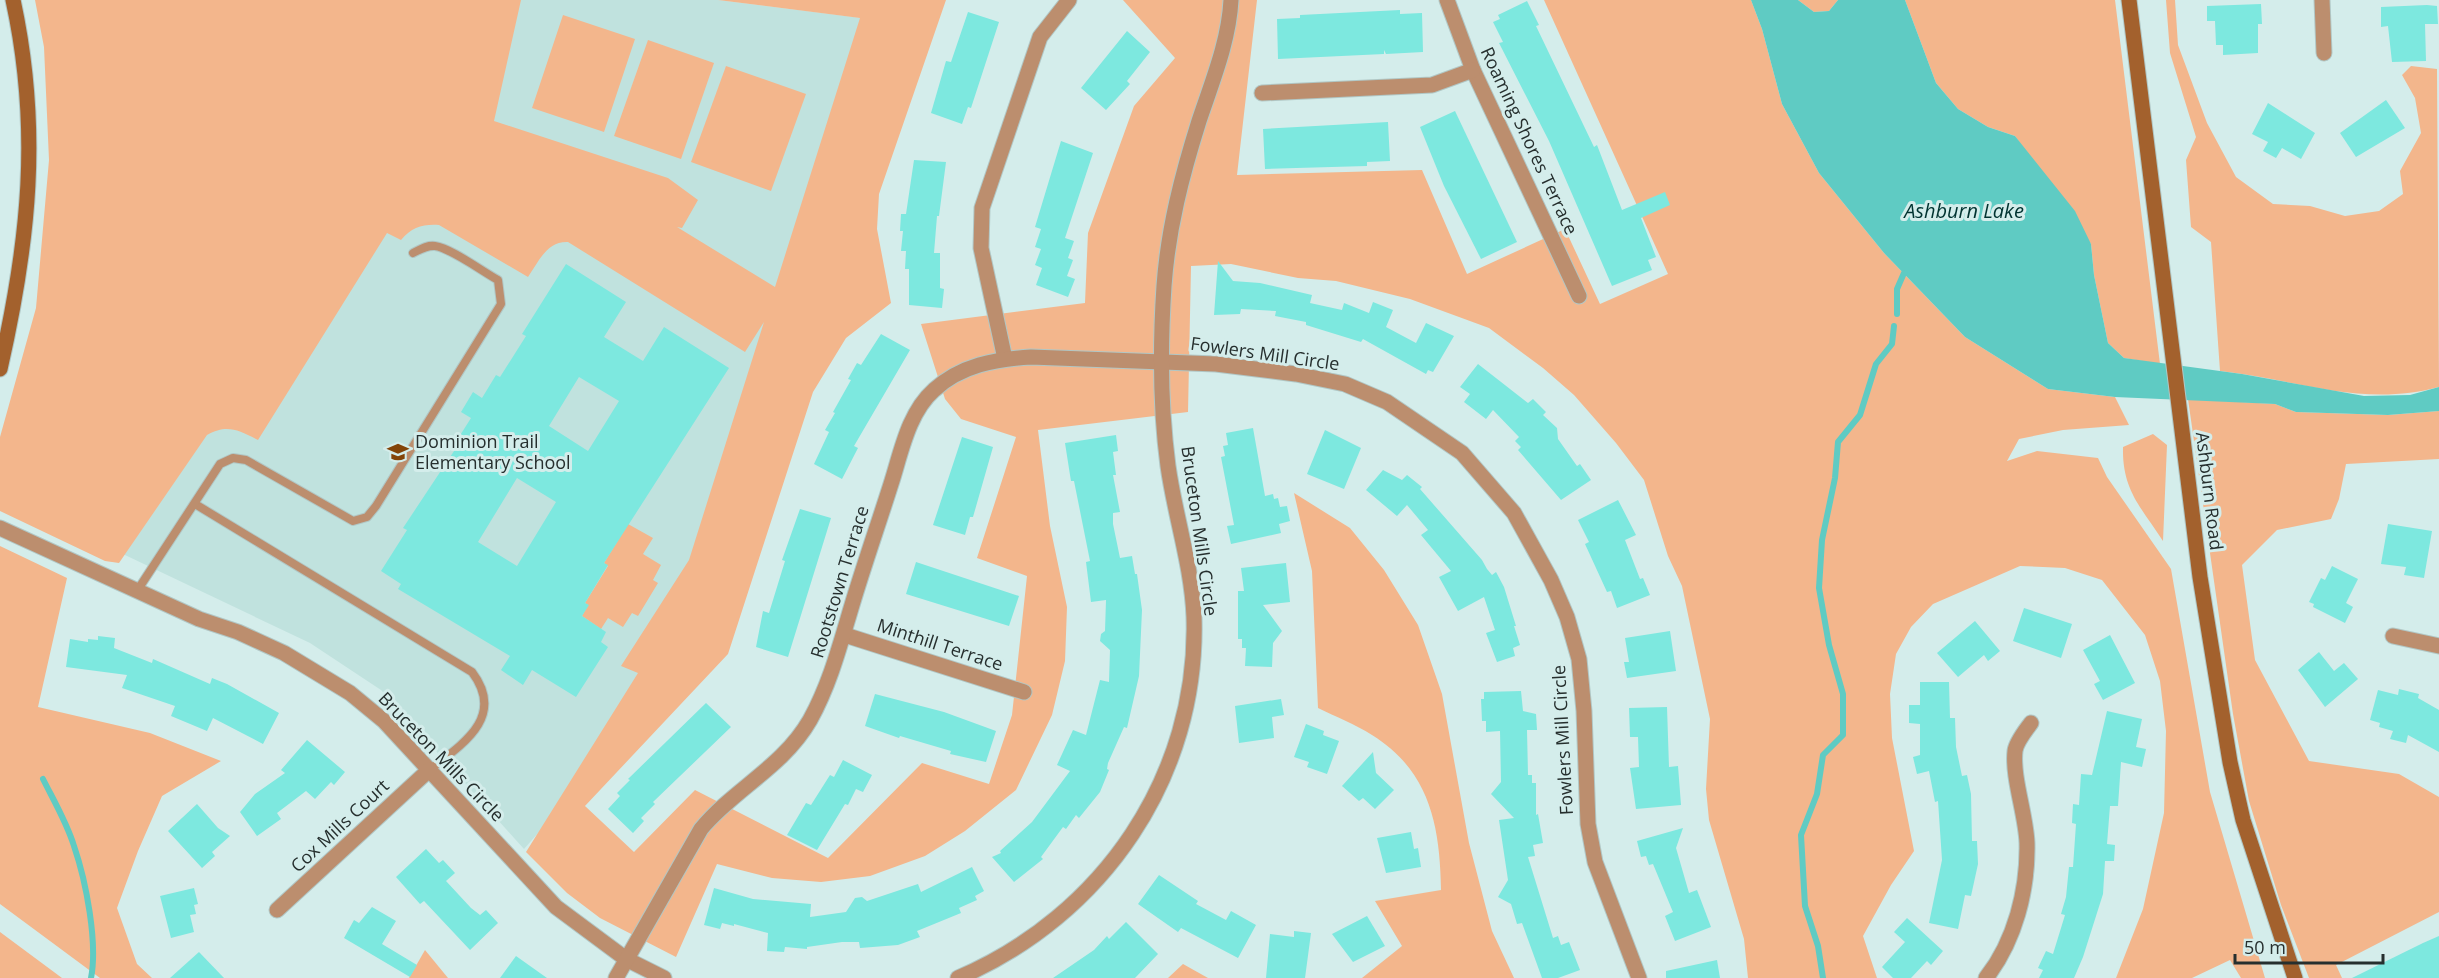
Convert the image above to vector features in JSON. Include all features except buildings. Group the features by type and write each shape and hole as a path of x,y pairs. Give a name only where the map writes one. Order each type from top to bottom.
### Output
{"main road":[{"path":"0,369 20,276 31,166 24,69 13,0"},
{"name":"Ashburn Road","path":"2129,0 2200,577 2233,774 2243,820 2295,978"}],"street":[{"path":"1005,359 981,248 982,208 1040,37 1069,0"},
{"name":"Bruceton Mills Circle","path":"958,978 987,966 1046,929 1084,896 1113,861 1158,791 1178,741 1190,688 1194,616 1168,467 1159,360 1171,222 1189,154 1221,53 1230,17 1231,0"},
{"name":"Roaming Shores Terrace","path":"1447,0 1473,70 1579,296"},
{"path":"2322,0 2324,53"},
{"path":"1262,93 1432,86 1473,70"},
{"name":"Rootstown Terrace","path":"616,978 701,829 717,809 768,771 809,722 828,684 910,425 933,391 974,366 1005,359 1159,360"},
{"name":"Fowlers Mill Circle","path":"1159,360 1216,364 1296,374 1345,384 1387,402 1462,453 1514,513 1551,580 1567,617 1579,659 1584,711 1588,824 1596,862 1639,978"},
{"name":"Bruceton Mills Circle","path":"0,528 199,619 238,632 318,672 384,721 556,907 627,959 664,978"},
{"name":"Minthill Terrace","path":"844,634 1024,692"},
{"path":"2393,636 2439,646"},
{"path":"1986,978 2014,926 2022,894 2027,842 2015,750 2031,723"},
{"name":"Cox Mills Court","path":"277,910 429,770"}],"lane":[{"path":"137,591 220,464 233,458 246,460 353,521 367,517 501,304 498,280 438,246 427,246 413,253"},
{"path":"195,504 472,672 484,696 485,712 477,729 429,770"}],"shaded area":[{"path":"35,0 521,0 494,121 668,178 698,200 682,228 677,227 775,287 860,18 718,0 946,0 879,194 877,229 891,303 846,338 813,392 728,654 585,806 634,852 695,790 828,858 922,763 989,784 1012,715 1027,576 977,558 1016,437 961,419 945,399 921,324 1085,303 1088,233 1134,106 1175,58 1123,0 1257,0 1237,175 1422,170 1467,274 1565,229 1600,304 1668,274 1544,0 1751,0 1762,29 1782,104 1819,173 1884,253 1965,337 2048,389 2115,397 2129,425 2063,430 2019,439 2007,461 2037,451 2098,458 2107,477 2171,569 2210,792 2265,978 2241,978 2230,960 2192,978 2116,978 2143,909 2164,813 2166,731 2160,681 2145,635 2102,580 2065,568 2020,566 1933,604 1911,627 1896,654 1890,694 1892,738 1914,851 1891,885 1863,936 1877,978 1748,978 1744,939 1709,820 1706,789 1710,719 1682,586 1668,556 1644,480 1616,443 1574,395 1543,368 1489,328 1410,299 1336,281 1298,278 1231,264 1191,266 1188,412 1038,430 1050,526 1067,607 1065,661 1052,715 1016,790 965,831 925,856 870,876 821,882 772,878 717,864 676,957 600,918 567,893 526,852 638,673 621,666 689,560 764,322 745,352 568,242 549,248 528,277 439,225 418,227 401,240 387,233 258,440 244,433 227,429 207,435 119,563 105,561 0,511 0,437 36,308 49,160 44,47"},
{"name":"Dominion Trail Elementary School","path":"56,0 718,0 909,24 728,618 524,849 381,690 310,643 5,498 57,317"},
{"path":"1798,0 1838,0 1829,11 1814,12"},
{"path":"1905,0 2115,0 2160,364 2124,358 2108,343 2094,275 2091,244 2015,136 1988,127 1958,109 1936,83"},
{"path":"2166,0 2175,0 2178,45 2207,123 2236,177 2273,204 2310,206 2345,216 2379,211 2403,194 2400,171 2421,133 2415,98 2402,75 2411,66 2437,69 2439,387 2411,393 2356,393 2220,371 2211,242 2191,227 2186,160 2196,137 2170,53"},
{"path":"563,15 635,39 604,132 532,108"},
{"path":"648,40 714,63 681,159 614,136"},
{"path":"726,66 806,94 771,191 691,162"},
{"path":"2188,399 2275,404 2296,412 2388,415 2439,411 2439,459 2346,464 2339,499 2331,519 2277,530 2242,565 2255,660 2309,761 2399,774 2439,797 2439,912 2336,965 2342,978 2309,978 2281,905 2249,801 2233,714"},
{"path":"2153,434 2167,445 2163,541 2140,508 2129,487 2124,462 2123,447"},
{"path":"1294,493 1350,528 1384,570 1418,625 1442,694 1469,843 1492,931 1514,978 1362,978 1402,946 1375,901 1441,890 1438,844 1428,802 1407,765 1392,749 1372,735 1318,708 1312,571"},
{"path":"628,524 653,538 643,554 661,565 653,580 658,583 638,616 632,613 623,627 608,618 601,629 582,616 588,605 585,603 608,566 604,563"},
{"path":"0,546 67,578 38,707 150,733 221,761 162,796 117,908 137,964 152,978 100,978 0,904"},
{"path":"0,932 62,978 0,978"},
{"path":"425,950 448,978 409,978"},
{"path":"1183,964 1208,978 1168,978"}],"water":[{"name":"Ashburn Lake","path":"1751,0 1798,0 1814,12 1829,11 1838,0 1905,0 1936,83 1958,109 1988,127 2015,136 2075,211 2091,244 2094,275 2108,343 2124,358 2242,374 2364,396 2410,395 2439,387 2439,411 2388,415 2296,412 2275,404 2115,397 2048,389 1965,337 1884,253 1819,173 1782,104 1762,29"}],"waterway":[{"path":"1897,314 1897,289 1904,273"},
{"path":"1823,978 1818,946 1805,906 1801,835 1817,794 1823,755 1843,735 1843,694 1829,645 1819,588 1822,540 1835,478 1838,442 1860,415 1876,364 1892,344 1894,326"},
{"path":"43,779 68,829 83,876 92,930 91,978"}],"place":[{"name":"Dominion Trail Elementary School","path":"398,452"}]}
